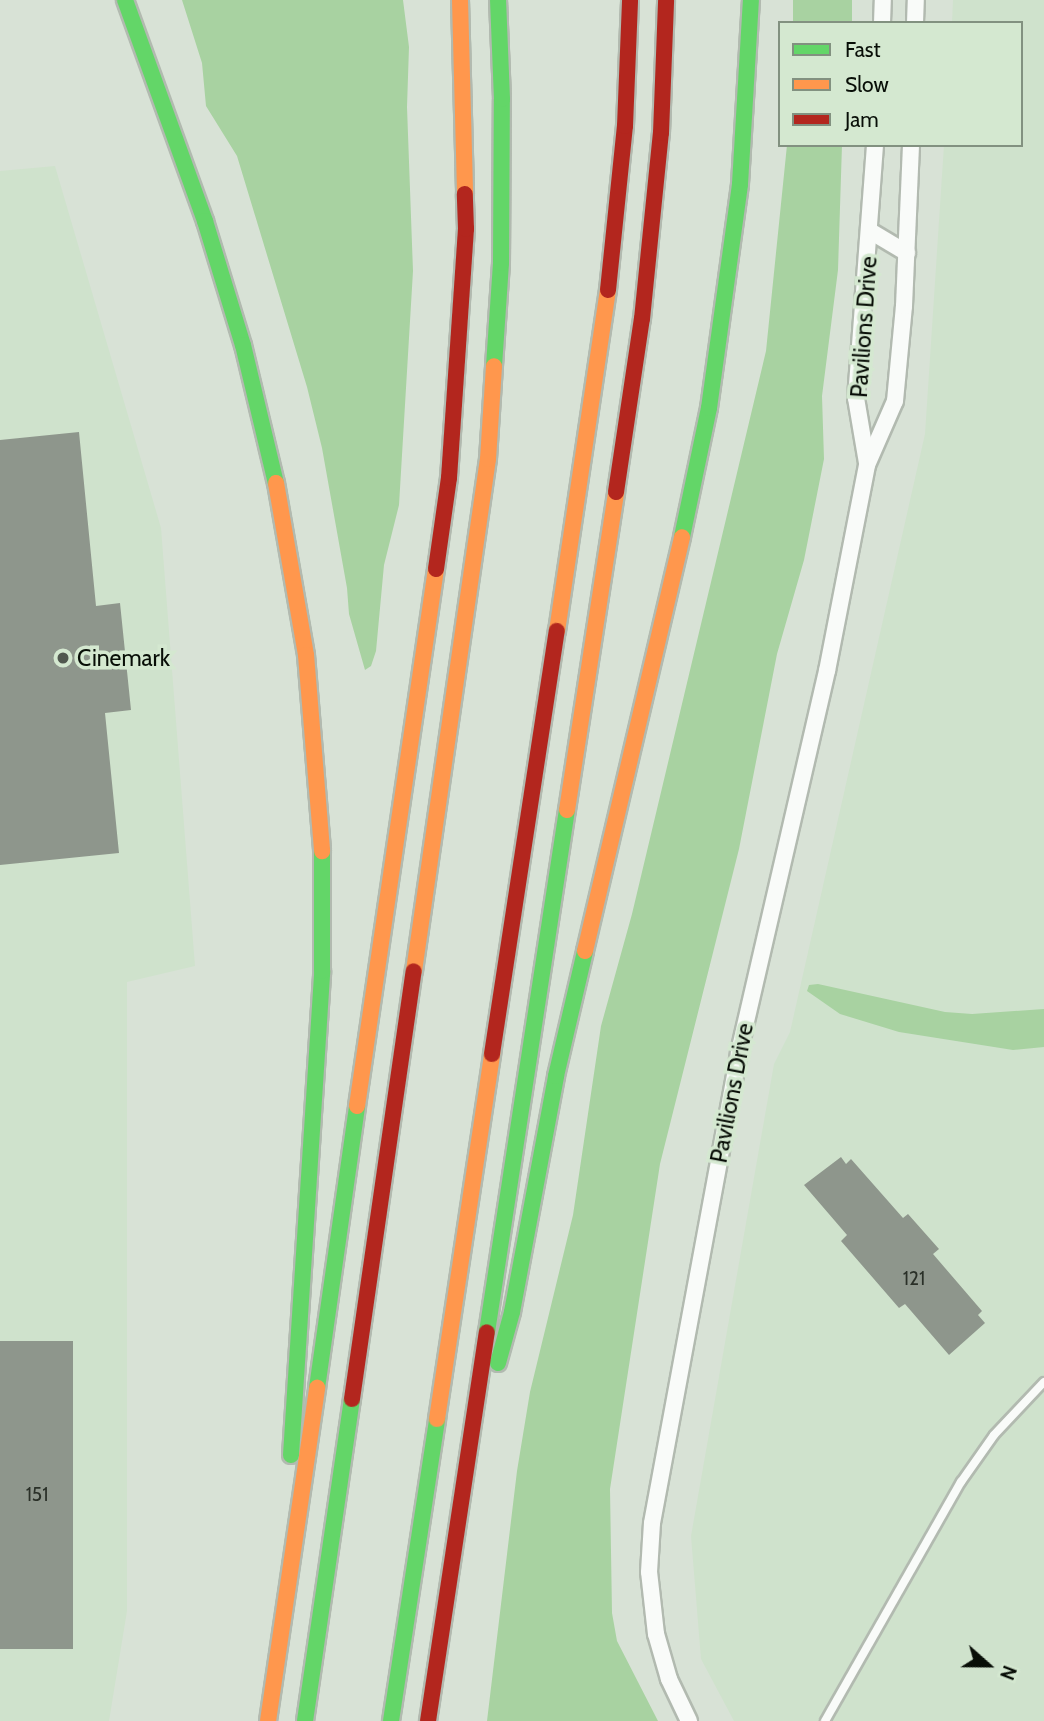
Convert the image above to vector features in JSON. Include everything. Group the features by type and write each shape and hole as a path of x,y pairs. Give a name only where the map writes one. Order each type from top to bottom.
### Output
{"highway":[{"path":"125,0 205,221 256,392 292,565 310,690 322,850 322,971 293,1394 286,1602"},
{"path":"268,1721 449,478 466,229 460,0"},
{"path":"305,1721 488,459 502,239 502,99 498,0"},
{"path":"391,1721 613,260 625,126 630,0"},
{"path":"428,1721 642,319 661,133 666,0"},
{"path":"471,1432 509,1324 556,1076 700,454 723,321 740,184 751,0"}],"street":[{"path":"882,21 883,0"},
{"path":"915,21 916,0"},
{"name":"Pavilions Drive","path":"867,465 856,398 875,147"},
{"name":"Pavilions Drive","path":"689,1721 669,1679 652,1614 649,1572 654,1513 732,1090 827,671 867,465 895,401 911,147"},
{"name":"Pavilions Drive","path":"870,231 906,253"}],"lane":[{"path":"825,1721 961,1482 994,1434 1044,1382"}],"shaded area":[{"path":"953,0 1044,0 1044,1721 734,1721 701,1659 691,1536 774,1064 790,1032 925,434 944,147 1023,147 1023,21 952,21"},
{"path":"55,166 161,528 195,966 127,982 127,1611 109,1721 0,1721 0,171"}],"green space":[{"path":"182,0 403,0 409,47 407,107 413,271 399,505 384,565 376,651 371,666 365,670 349,614 347,588 322,448 307,387 237,156 206,106 202,63"},
{"path":"793,0 852,0 852,21 793,21"},
{"path":"787,147 842,147 838,270 822,396 824,459 804,560 777,654 739,849 660,1164 610,1489 612,1613 617,1641 658,1721 487,1721 517,1471 530,1392 573,1215 601,1026 632,914 766,351"},
{"path":"818,984 945,1012 972,1014 1044,1009 1044,1047 1013,1050 899,1032 840,1014 807,991 809,985"}],"building":[{"name":"Cinemark","path":"79,432 96,606 120,603 131,710 105,713 119,853 0,865 0,440"},
{"path":"841,1157 846,1164 851,1159 903,1218 908,1214 939,1249 933,1254 982,1311 978,1315 985,1323 949,1355 905,1304 899,1308 841,1241 847,1235 804,1185"},
{"path":"0,1341 73,1341 73,1649 0,1649"}],"traffic: fast":[{"path":"125,0 205,221 243,345 276,483"},
{"path":"494,366 501,263 502,99 498,0"},
{"path":"682,537 709,408 740,184 751,0"},
{"path":"487,1332 567,810"},
{"path":"291,1455 322,971 322,851"},
{"path":"498,1363 512,1312 556,1076 585,951"},
{"path":"317,1388 357,1106"},
{"path":"305,1721 352,1399"},
{"path":"391,1721 437,1419"}],"traffic: slow":[{"path":"460,0 465,194"},
{"path":"557,631 608,290"},
{"path":"414,971 488,459 494,366"},
{"path":"276,483 306,655 322,851"},
{"path":"567,810 616,492"},
{"path":"585,951 682,537"},
{"path":"357,1106 436,569"},
{"path":"437,1419 492,1054"},
{"path":"268,1721 317,1388"}],"traffic: jam":[{"path":"608,290 625,126 630,0"},
{"path":"616,492 642,319 661,133 666,0"},
{"path":"436,569 449,478 466,229 465,194"},
{"path":"492,1054 557,631"},
{"path":"352,1399 414,971"},
{"path":"428,1721 487,1332"}],"place":[{"name":"Cinemark","path":"63,658"}]}
